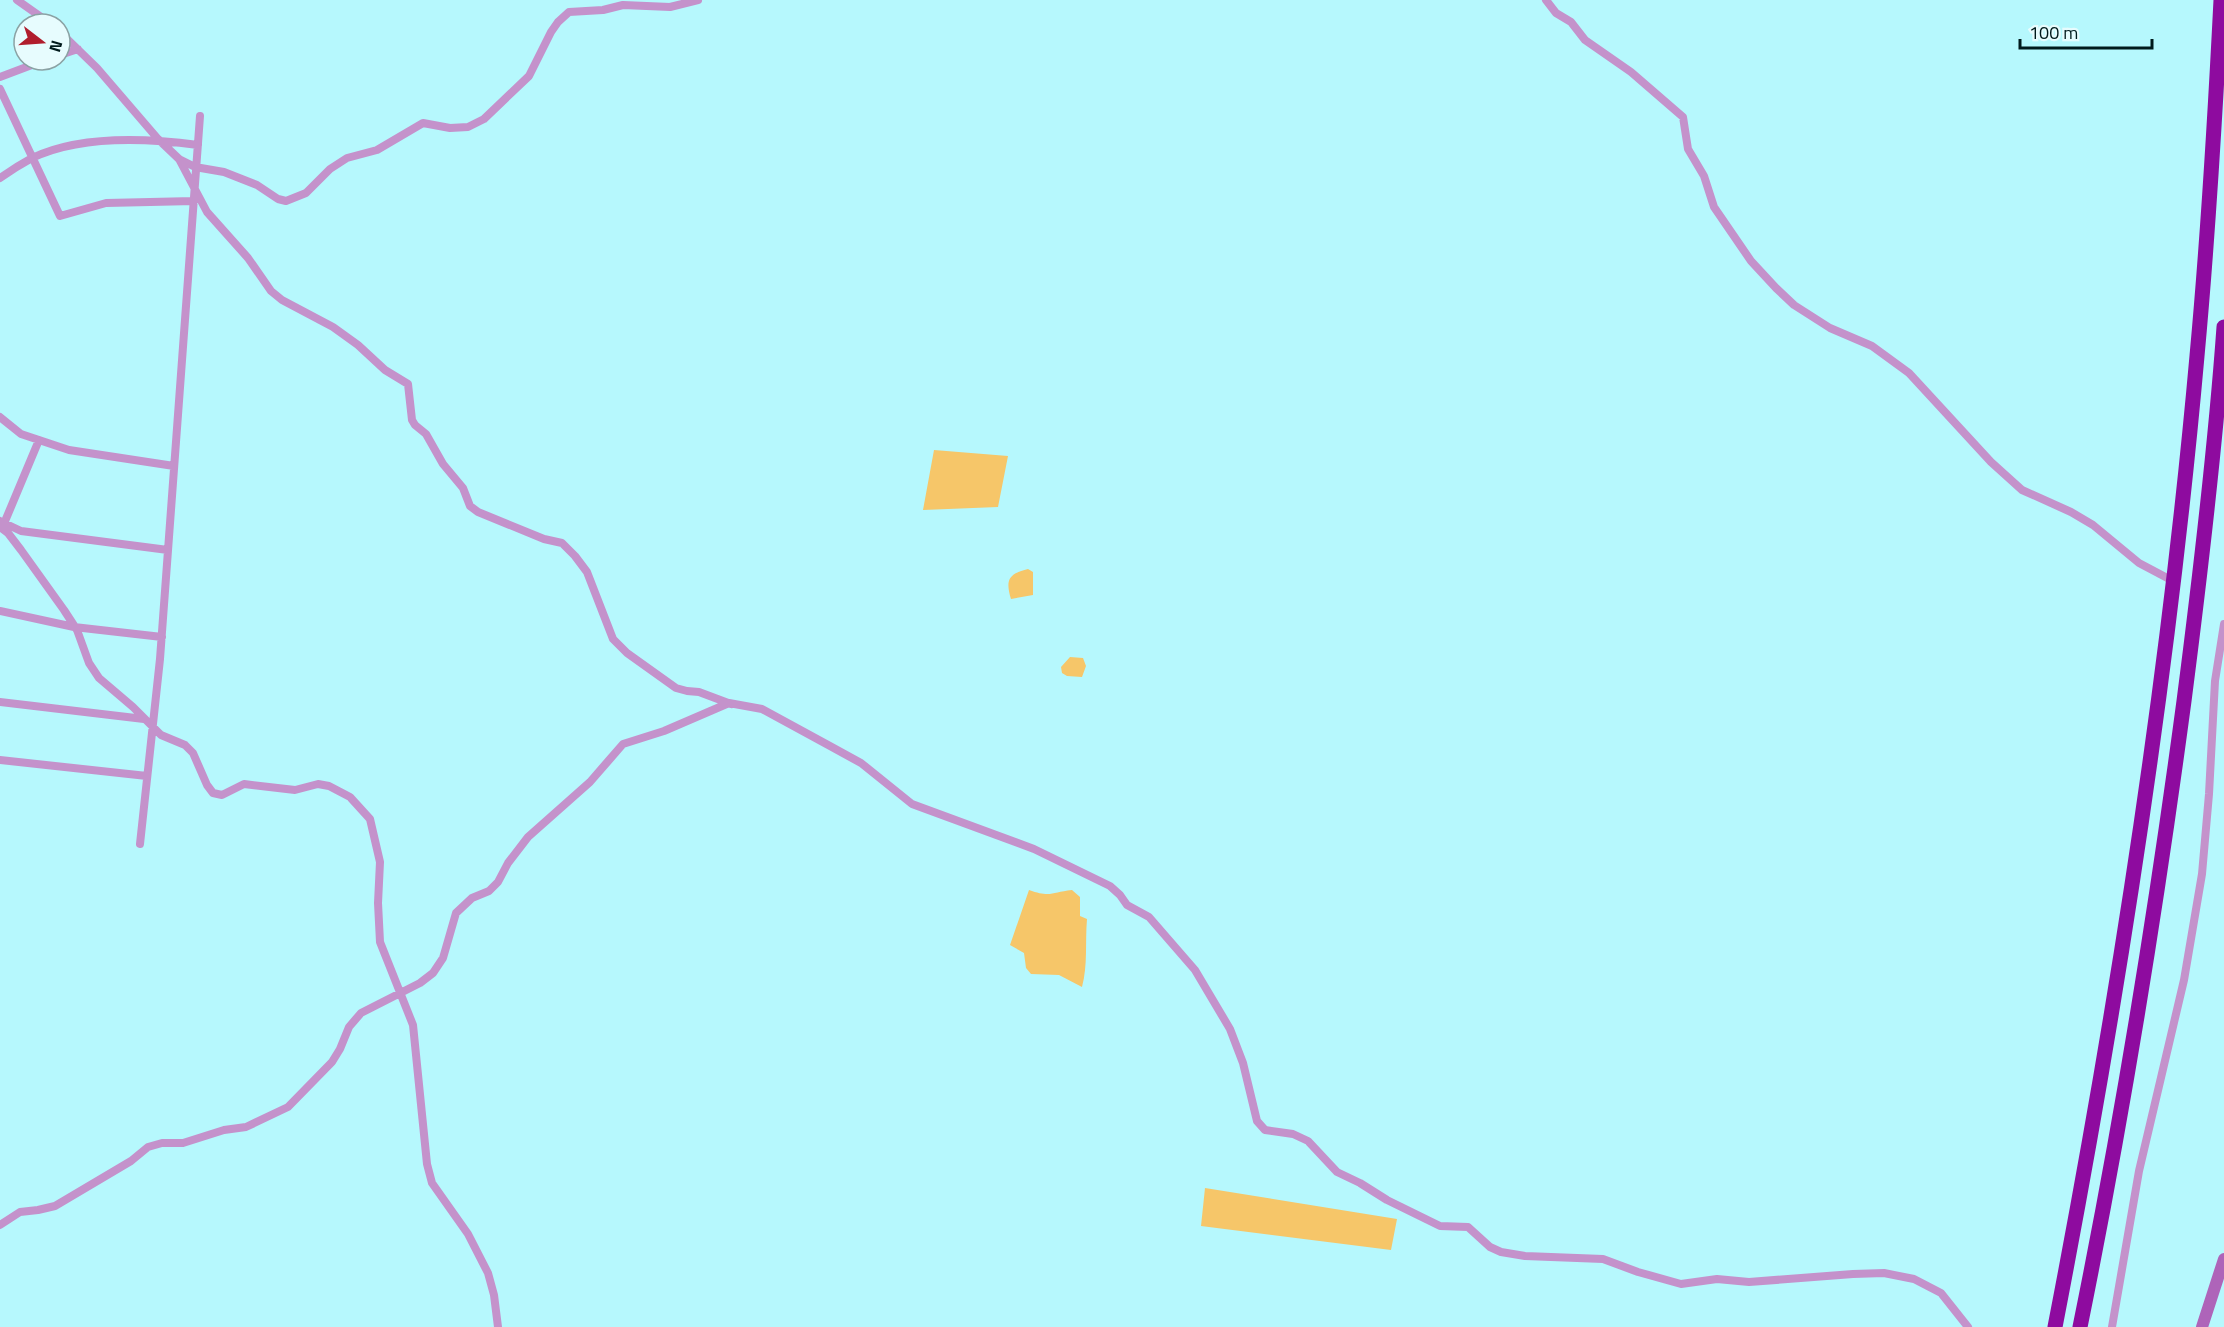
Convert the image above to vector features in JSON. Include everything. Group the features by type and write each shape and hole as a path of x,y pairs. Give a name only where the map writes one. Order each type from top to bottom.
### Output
{"highway":[{"path":"2055,1327 2114,996 2143,814 2173,581 2197,355 2221,0"},
{"path":"2080,1327 2143,976 2168,819 2198,584 2224,327"},
{"path":"2173,581 2198,584"}],"main road":[{"path":"2202,1327 2224,1259"}],"street":[{"path":"17,0 34,12"},
{"path":"179,159 196,167 224,172 246,180 278,199 286,201 296,199 306,193 330,169 347,158 377,150 423,123 468,127 484,119 529,76 551,32 569,12 603,10 623,5 670,7 698,0"},
{"path":"1546,0 1556,13 1571,22 1585,40 1631,72 1683,117 1688,149 1704,176 1714,207 1752,261 1794,306 1830,328 1872,346 1909,373 1991,462 2022,490 2071,512 2093,525 2139,563 2173,581"},
{"path":"72,43 98,68 158,139 179,159 207,212 248,258 271,291 282,300 333,327 358,345 385,370 408,384 412,420 434,445 443,464 463,488 470,506 478,512 544,539 562,543 575,556 587,572 613,639 627,653 676,688 687,692 699,692 731,704 762,709 861,763 912,804 1034,849 1110,886 1120,894 1127,905 1149,917 1195,970 1230,1029 1243,1064 1257,1121 1265,1130 1293,1134 1308,1141 1337,1172 1440,1226 1468,1227 1490,1247 1501,1252 1525,1256 1604,1259 1638,1272 1681,1284 1717,1279 1749,1282 1884,1273 1914,1279 1941,1293 1968,1327"},
{"path":"72,51 78,49"},
{"path":"0,90 60,216 106,203 194,201"},
{"path":"140,844 150,723 162,638 200,116"},
{"path":"0,178 33,158 76,144 158,139 198,145"},
{"path":"0,417 21,434 69,450 174,466"},
{"path":"1,526 39,440"},
{"path":"1,526 21,531 168,550"},
{"path":"1,526 21,549 74,627 89,663 99,678 161,735 185,745 193,753 213,793 222,795 244,784 295,790 318,784 329,786 350,797 370,819 380,862 378,903 380,942 413,1024 427,1164 432,1183 468,1234 488,1273 494,1295 498,1327"},
{"path":"0,611 74,627 162,638"},
{"path":"2112,1327 2139,1171 2184,980 2202,874 2215,681 2224,624"},
{"path":"0,702 150,723"},
{"path":"0,1226 20,1212 38,1210 63,1202 131,1161 148,1147 162,1143 183,1143 224,1130 246,1127 288,1107 332,1062 349,1027 361,1014 420,983 433,973 443,958 456,913 472,898 489,891 498,882 508,863 528,837 590,782 623,744 664,731 731,704"},
{"path":"0,760 147,776"}],"shaded area":[{"path":"934,450 1008,456 998,507 923,510"},
{"path":"1028,569 1033,572 1033,595 1011,599 1008,587 1010,578"},
{"path":"1070,657 1083,658 1086,666 1082,677 1067,676 1062,673 1061,667"},
{"path":"1029,890 1047,894 1072,890 1080,897 1080,916 1087,919 1086,962 1082,987 1059,975 1031,974 1026,968 1024,953 1010,945"},
{"path":"1205,1188 1397,1219 1391,1250 1201,1226"}]}
